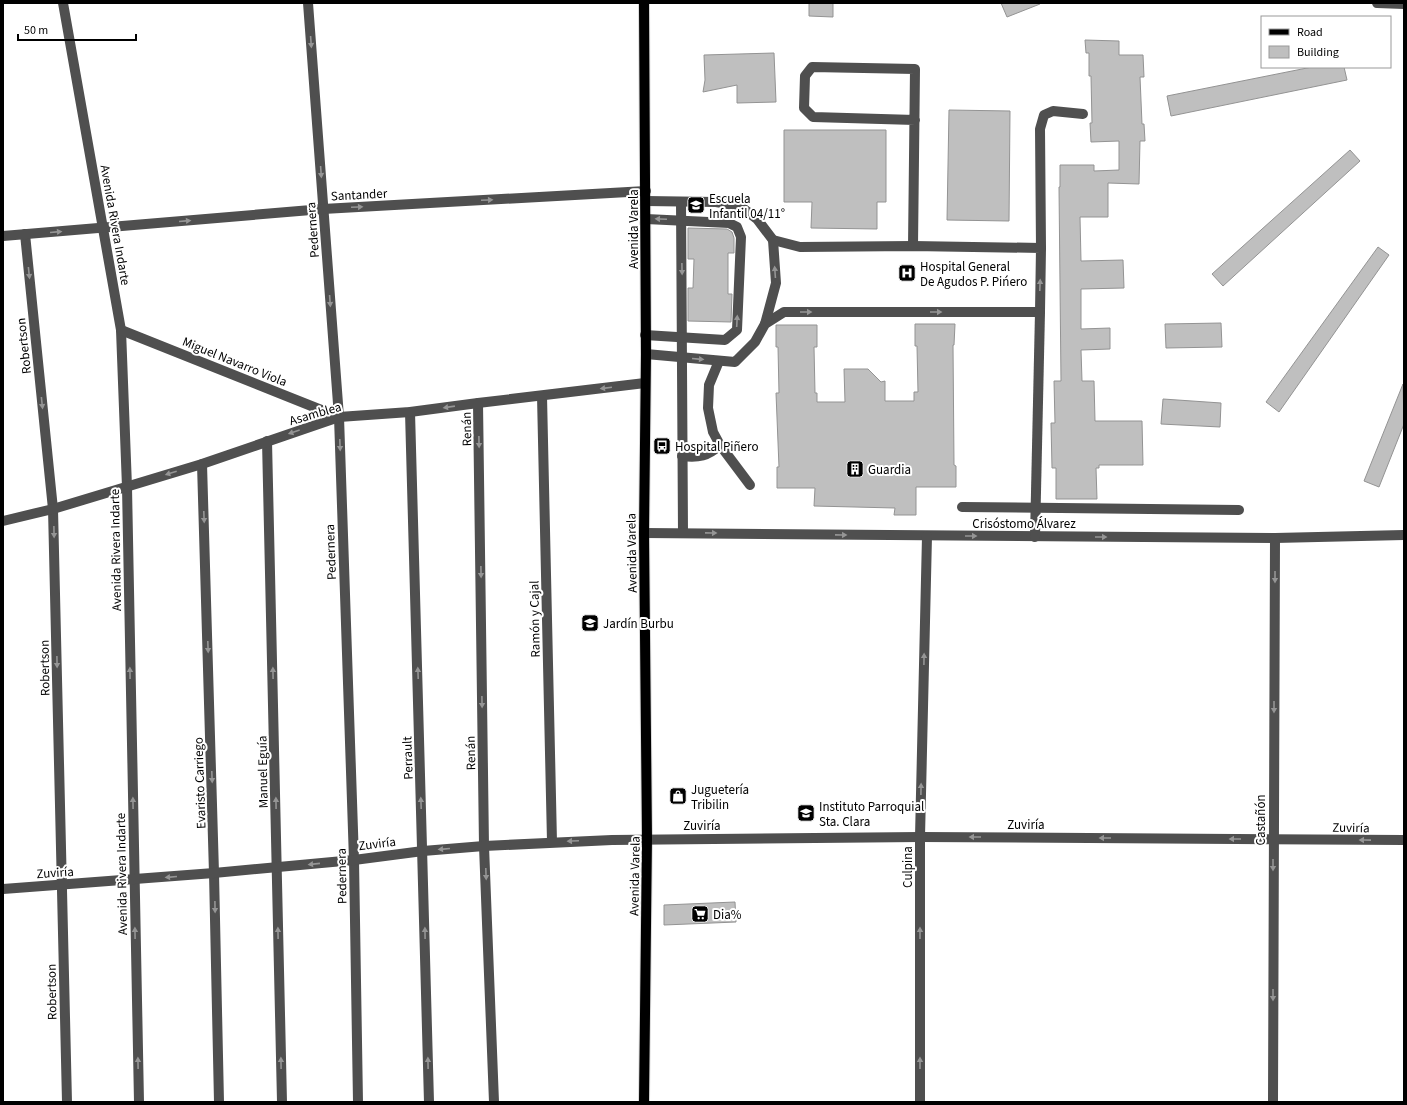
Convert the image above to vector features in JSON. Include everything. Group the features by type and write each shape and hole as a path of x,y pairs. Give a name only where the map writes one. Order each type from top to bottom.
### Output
{"main road":[{"name":"Avenida Varela","path":"644,3 646,191 644,533 647,838 644,1102"}],"street":[{"name":"Avenida Rivera Indarte","path":"64,3 121,330 126,487 139,1102"},
{"name":"Pedernera","path":"308,3 339,417 354,860 358,1102"},
{"path":"1377,3 1404,4"},
{"path":"913,246 916,69 812,67 805,76 804,108 813,117 915,120"},
{"path":"1035,537 1041,248 1040,129 1044,115 1053,111 1083,114"},
{"name":"Santander","path":"3,236 324,209 646,191"},
{"path":"646,201 716,202 740,206 757,219 773,240 776,283 765,324 755,342 735,362 646,354"},
{"path":"681,202 683,533"},
{"path":"645,335 725,340 737,330 741,237 737,227 729,223 646,219"},
{"name":"Robertson","path":"25,234 53,509 67,1102"},
{"path":"773,240 800,246 1041,248"},
{"path":"765,324 784,312 1040,312"},
{"name":"Miguel Navarro Viola","path":"121,330 339,417"},
{"path":"719,361 709,385 708,408 713,432 720,445 750,485"},
{"name":"Asamblea","path":"3,521 53,509 202,464 339,417 410,412 645,384"},
{"name":"Ramón y Cajal","path":"542,396 552,842"},
{"name":"Renán","path":"478,403 484,846 494,1102"},
{"name":"Perrault","path":"410,412 429,1102"},
{"name":"Manuel Eguía","path":"268,441 282,1102"},
{"path":"682,456 703,456 711,453 720,445"},
{"name":"Evaristo Carriego","path":"202,464 219,1102"},
{"path":"962,507 1239,510"},
{"name":"Crisóstomo Álvarez","path":"644,533 1275,538 1404,535"},
{"name":"Culpina","path":"920,1102 920,837 927,536"},
{"name":"Castañón","path":"1273,1102 1275,538"},
{"name":"Zuviría","path":"3,889 214,873 484,846 647,838 920,837 1404,840"}],"building":[{"path":"809,3 833,3 833,17 809,16"},
{"path":"1001,3 1040,3 1040,4 1007,17"},
{"path":"1085,40 1119,41 1119,55 1143,55 1144,77 1140,77 1142,124 1144,124 1145,141 1140,141 1139,184 1108,183 1108,217 1080,217 1081,261 1123,260 1124,288 1081,289 1081,329 1110,328 1110,349 1081,350 1082,381 1094,381 1095,421 1142,421 1143,465 1099,465 1099,468 1096,468 1097,499 1056,499 1056,468 1052,468 1051,423 1055,423 1054,381 1061,381 1060,165 1094,165 1094,171 1119,170 1119,141 1091,142 1091,76 1089,76 1089,53 1086,53"},
{"path":"774,53 776,102 737,103 737,85 703,92 705,80 704,55"},
{"path":"1307,68 1344,68 1347,80 1171,116 1167,96"},
{"path":"949,110 1010,111 1009,221 947,220"},
{"path":"784,130 886,130 886,202 877,202 877,229 811,228 812,202 784,202"},
{"path":"1350,150 1360,161 1223,286 1212,274"},
{"path":"688,228 727,229 732,232 734,238 734,253 728,253 728,294 732,294 731,322 688,321 688,288 693,288 694,259 688,259"},
{"path":"1378,247 1389,255 1279,412 1266,402"},
{"path":"1221,323 1222,347 1166,348 1165,324"},
{"path":"915,324 955,324 953,345 954,465 956,466 956,487 916,487 916,515 894,515 895,508 814,506 815,488 777,488 777,467 779,467 776,393 779,393 776,325 817,325 817,347 814,347 815,393 817,393 817,402 845,402 844,369 868,369 881,382 885,381 885,401 914,401 914,392 918,392"},
{"path":"1403,384 1404,424 1379,487 1364,481"},
{"path":"1163,399 1221,403 1220,427 1161,424"},
{"name":"Dia%","path":"735,902 736,922 664,925 664,905"}],"place":[{"name":"Escuela Infantil 04/11°","path":"696,205"},
{"name":"Hospital General De Agudos P. Pińero","path":"907,273"},
{"name":"Hospital Piñero","path":"662,446"},
{"name":"Guardia","path":"855,469"},
{"name":"Jardín Burbu","path":"590,623"},
{"name":"Juguetería Tribilin","path":"678,796"},
{"name":"Instituto Parroquial Sta. Clara","path":"806,813"},
{"name":"Dia%","path":"700,914"}]}
